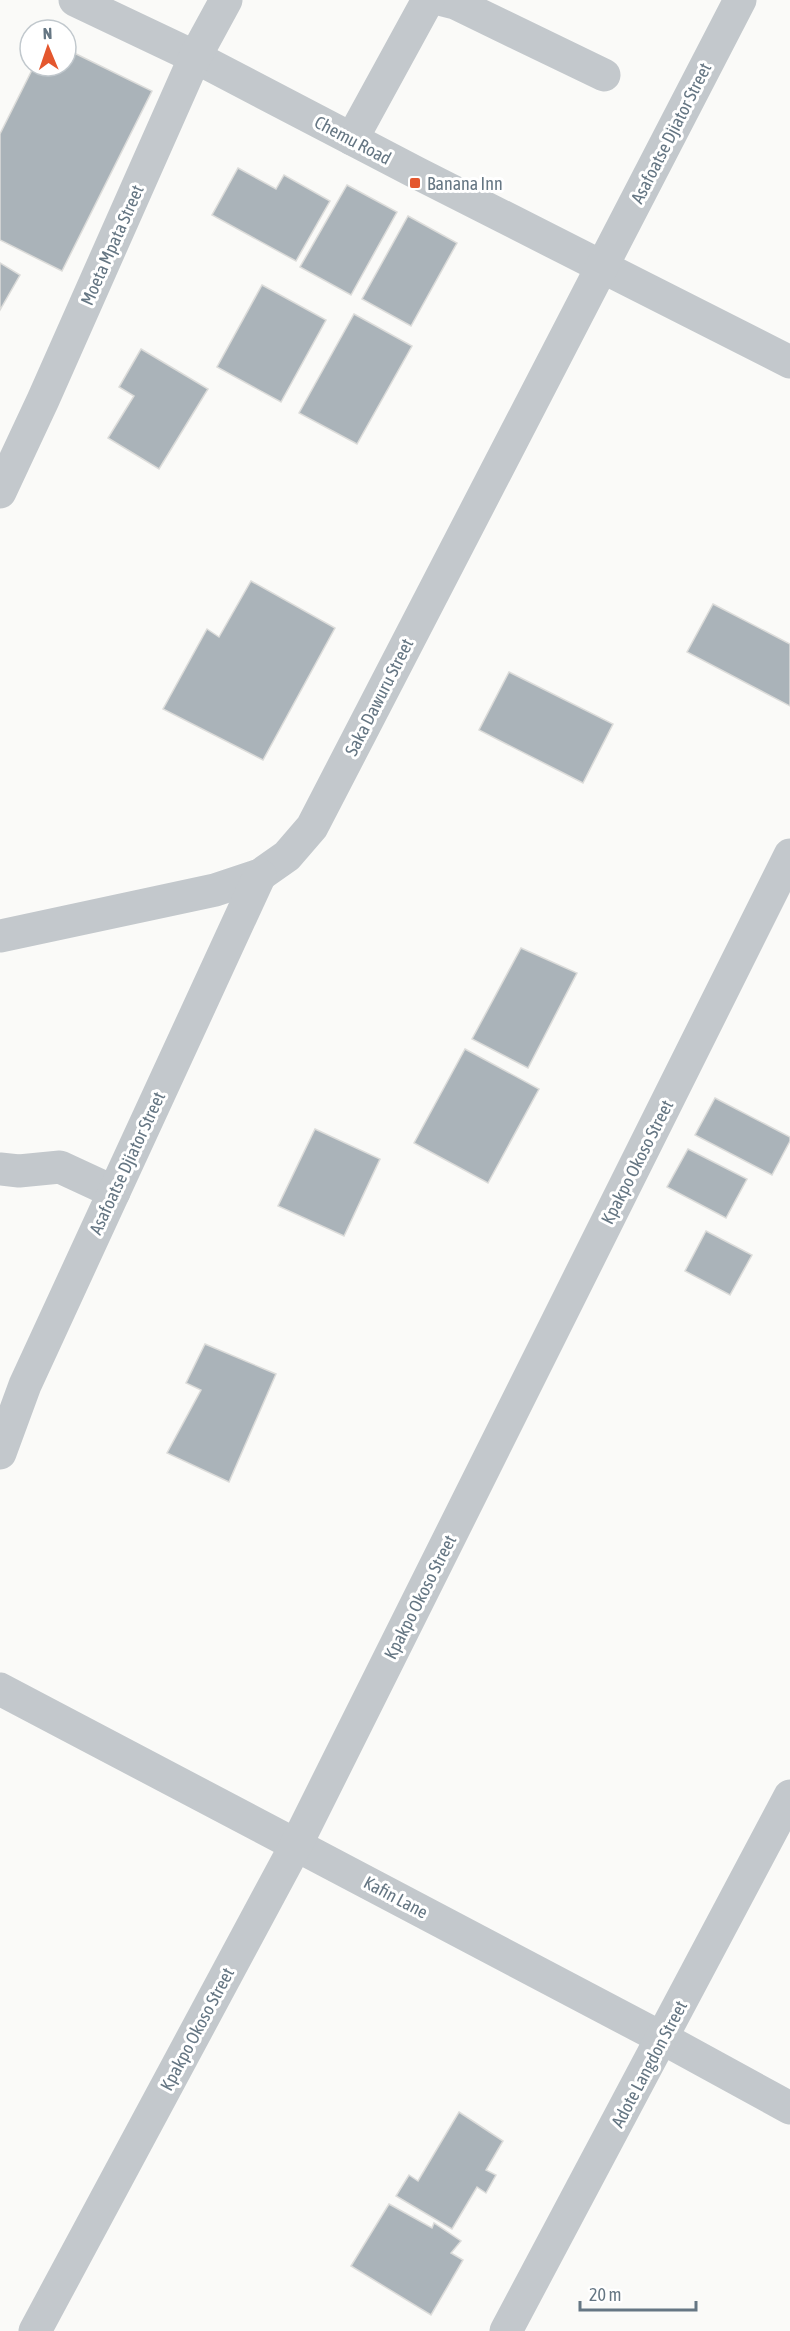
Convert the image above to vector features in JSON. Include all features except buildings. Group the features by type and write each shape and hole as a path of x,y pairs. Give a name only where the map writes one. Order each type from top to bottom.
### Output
{"street":[{"name":"Chemu Road","path":"75,0 195,57 790,362"},
{"name":"Moeta Mpata Street","path":"0,492 195,57 226,0"},
{"path":"352,139 428,0"},
{"path":"443,0 455,3 604,75"},
{"name":"Asafoatse Djiator Street","path":"603,267 740,0"},
{"name":"Saka Dawuru Street","path":"0,936 215,890 260,875 287,856 312,827 603,267"},
{"name":"Kpakpo Okoso Street","path":"35,2331 296,1845 790,855"},
{"name":"Asafoatse Djiator Street","path":"0,1453 26,1385 260,875"},
{"path":"0,1169 19,1171 60,1167 114,1192"},
{"name":"Kafin Lane","path":"0,1689 662,2038 790,2108"},
{"name":"Adote Langdon Street","path":"506,2331 790,1796"}],"place":[{"name":"Banana Inn","path":"415,183"}]}
